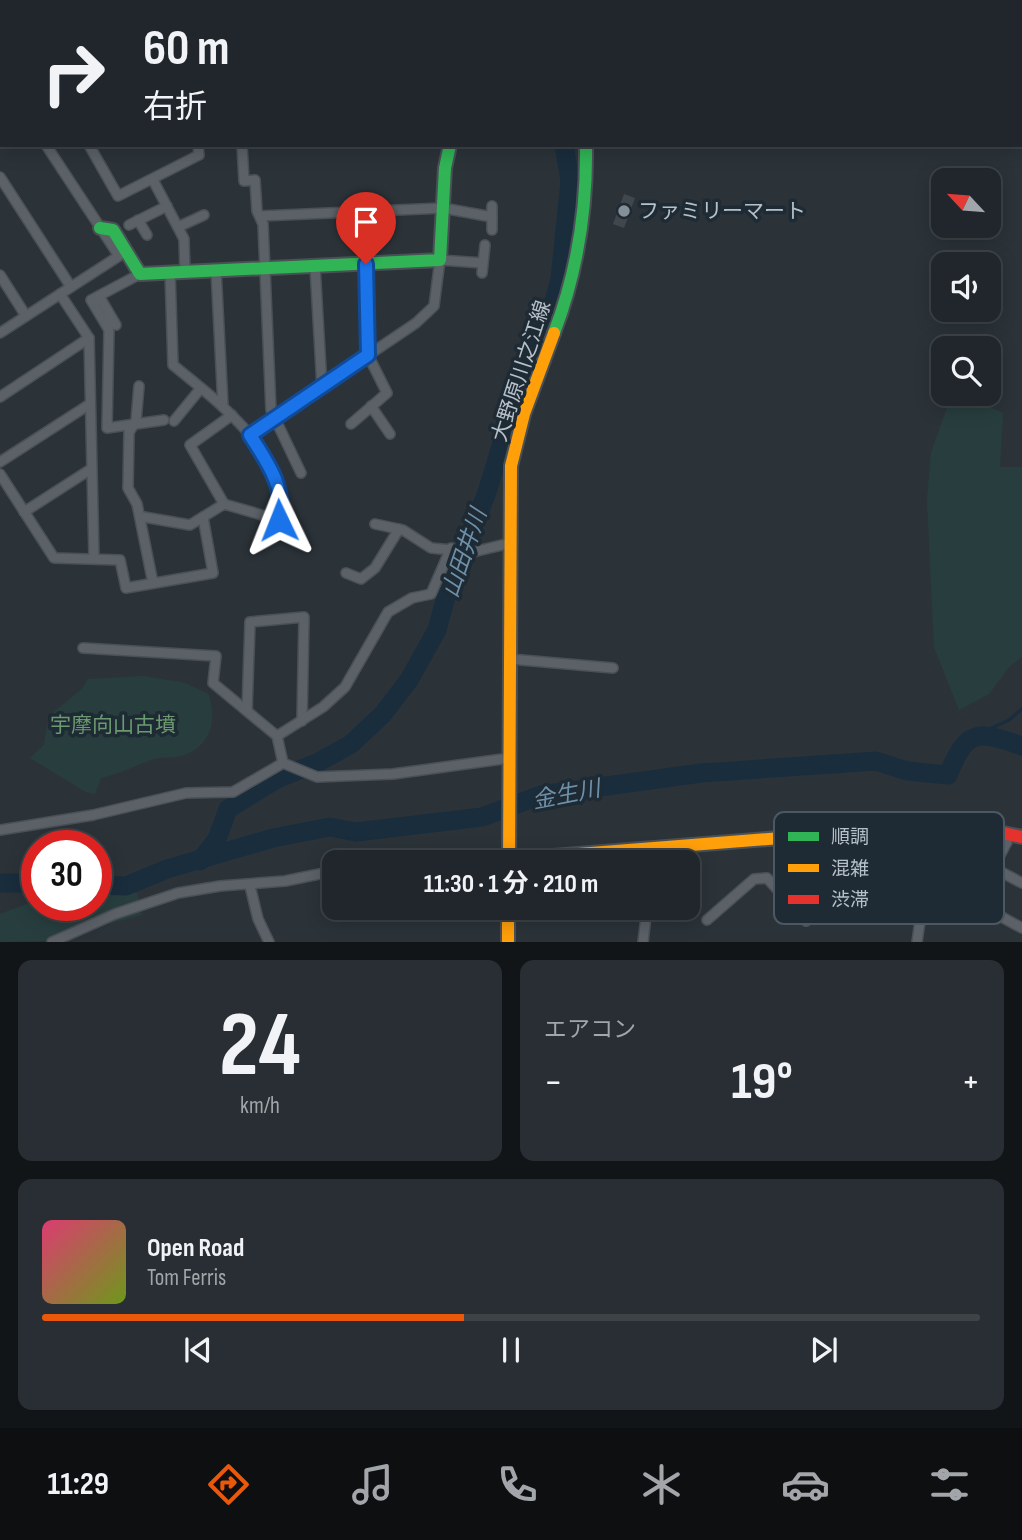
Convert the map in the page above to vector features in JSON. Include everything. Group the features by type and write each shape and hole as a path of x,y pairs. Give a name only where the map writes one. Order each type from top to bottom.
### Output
{"street":[{"path":"0,333 119,256 48,147"},
{"path":"90,147 118,196 199,155 198,147"},
{"path":"242,147 244,181 255,180 263,224 271,410 301,473"},
{"path":"250,435 416,323 434,306 450,147"},
{"name":"大野原川之江線","path":"509,850 510,543 514,447 569,283 585,187 586,147"},
{"path":"0,177 71,287"},
{"path":"153,180 184,239 185,272"},
{"path":"147,235 134,222 167,206"},
{"path":"260,216 443,208 492,211 492,230"},
{"path":"178,227 204,215"},
{"path":"100,228 113,230 140,274"},
{"path":"164,420 107,428 109,330 91,300 140,274 440,260 483,268 485,245"},
{"path":"351,424 387,393 368,355 366,264"},
{"path":"315,266 322,387"},
{"path":"216,270 222,406"},
{"path":"170,272 173,365 232,415 250,435 276,477 283,503 279,520 224,504 190,445 232,415"},
{"path":"0,275 26,316"},
{"path":"60,294 89,338 94,558"},
{"path":"99,296 116,325"},
{"path":"0,397 89,338"},
{"path":"139,386 134,424 129,432 128,488 137,504 153,583"},
{"path":"174,421 201,388"},
{"path":"0,462 90,404"},
{"path":"371,406 390,434"},
{"path":"24,512 91,469"},
{"path":"0,474 54,558 120,560 127,588 213,573 203,517"},
{"path":"144,517 190,525 224,504"},
{"path":"375,524 399,529 431,548 473,552 510,543"},
{"path":"346,573 361,579 375,568 399,529"},
{"path":"277,736 345,687 388,612 412,598 431,594 452,548"},
{"path":"247,711 250,622 304,617 302,720"},
{"path":"83,648 216,656 213,683 277,736 283,763"},
{"path":"510,659 613,668"},
{"path":"283,763 317,777 393,774 510,758"},
{"path":"0,830 93,815 186,793 233,792 283,763"},
{"path":"1004,833 1022,837"},
{"path":"628,850 774,840"},
{"path":"52,942 115,914 177,893 220,886 250,886 322,873"},
{"path":"1004,874 1022,883"},
{"path":"707,920 754,879 767,878 774,886"},
{"path":"250,886 258,919 269,942"},
{"path":"1004,918 1022,928"},
{"path":"508,920 508,942"},
{"path":"643,942 646,920"},
{"path":"917,942 920,924"}],"green space":[{"path":"948,406 988,406 1003,413 1000,467 1022,467 1022,657 1010,666 989,694 959,710 934,647 927,500 931,453"},
{"name":"宇摩向山古墳","path":"144,676 185,683 208,694 212,713 210,731 191,752 181,756 157,758 101,778 95,794 86,792 30,758 44,745 49,716 82,689 88,679"},
{"path":"112,890 137,893 142,915 43,941 0,942 0,914 21,906 21,921 112,921"}],"building":[{"name":"ファミリーマート","path":"624,194 635,198 624,228 613,224"}],"waterway":[{"name":"山田井川","path":"200,861 217,839 228,809 277,779 319,762 351,744 383,714 409,680 437,630 448,589 486,495 516,398 550,316 560,279 570,181 564,147"},
{"path":"974,736 1009,720 1022,709"},
{"name":"金生川","path":"112,886 126,886 167,869 273,838 330,827 356,832 482,817 541,795 701,773 876,761 907,771 948,775 961,749 975,737 994,737 1022,746"},
{"name":"金生川","path":"0,883 21,883"}],"traffic: fast":[{"path":"100,228 113,230 140,274 440,260 445,168 450,147"},
{"path":"554,333 569,287 579,240 585,193 586,147"}],"traffic: slow":[{"path":"509,850 511,466 524,414 554,333"},
{"path":"628,850 774,838"},
{"path":"508,920 508,942"}],"traffic: jam":[{"path":"1004,833 1022,837"}],"place":[{"name":"ファミリーマート","path":"624,211"}],"route":[{"path":"279,520 283,503 276,477 250,435 368,355 366,264"}]}
